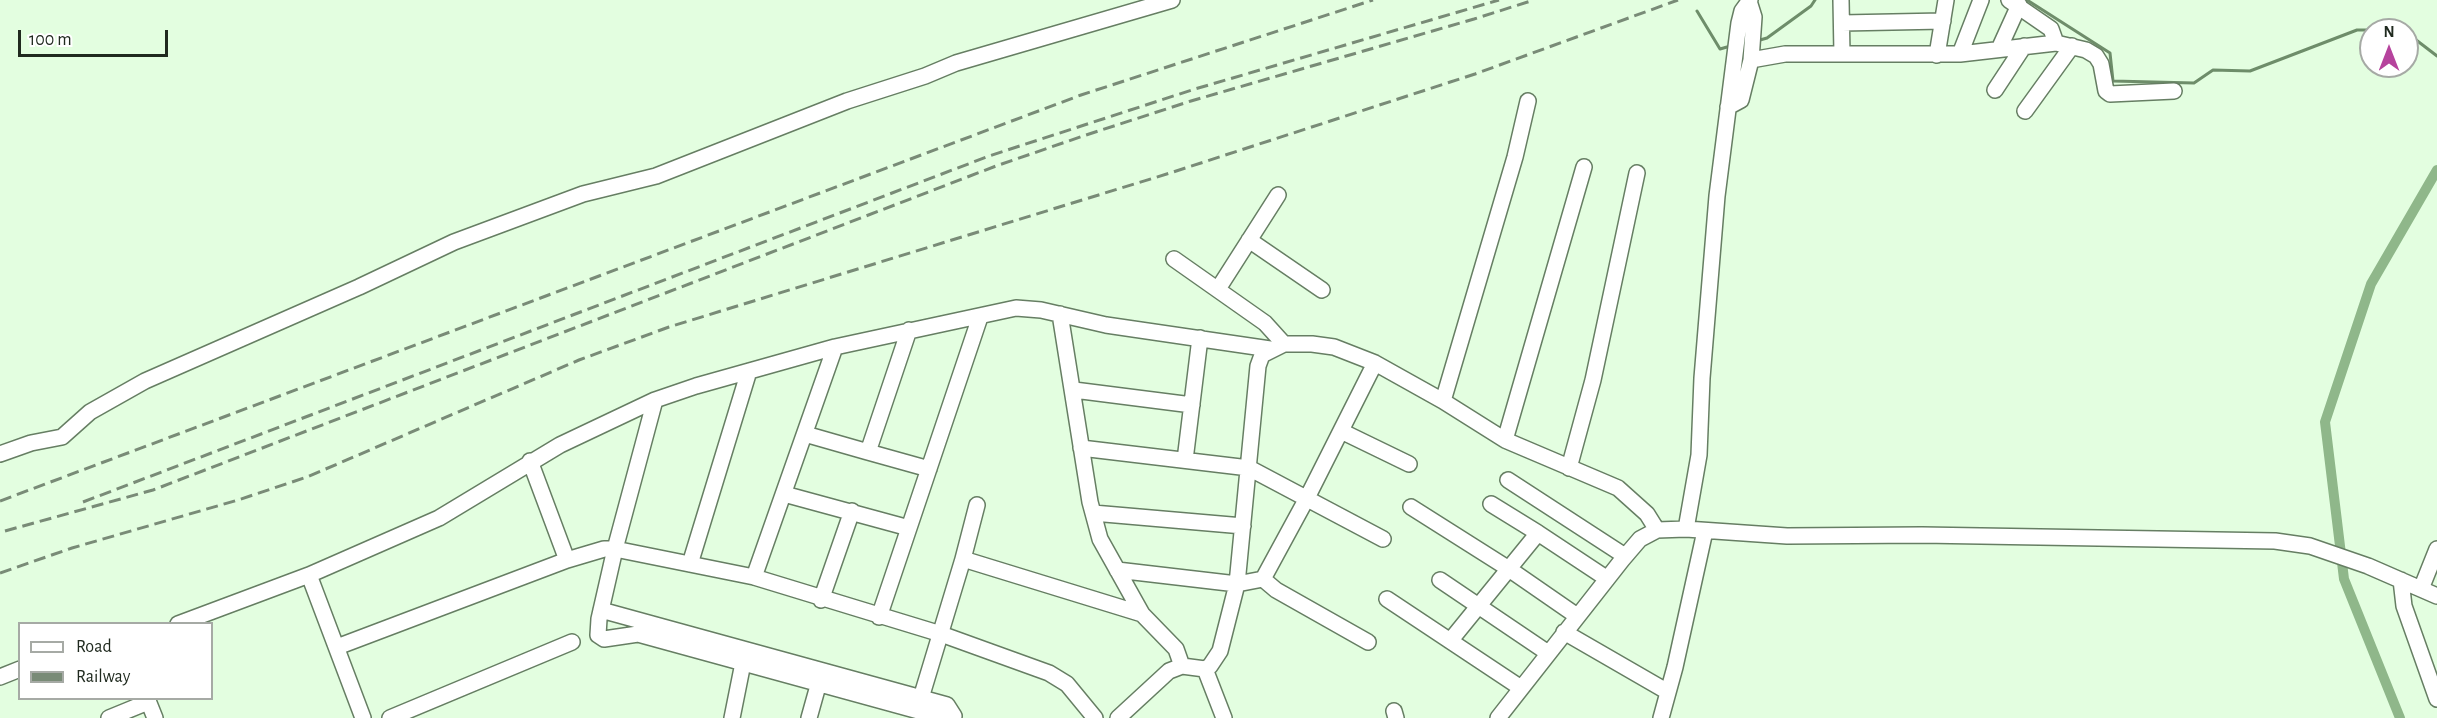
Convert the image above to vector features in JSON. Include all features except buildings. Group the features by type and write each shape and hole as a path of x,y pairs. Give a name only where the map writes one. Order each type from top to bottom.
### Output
{"street":[{"path":"0,454 31,443 62,437 90,412 145,381 359,287 454,242 583,194 656,176 847,101 956,63 1172,0"},
{"path":"1841,0 1842,54"},
{"path":"1937,55 1946,0"},
{"path":"1960,54 1981,0"},
{"path":"1728,107 1741,100 1751,60 1754,17 1750,1"},
{"path":"1686,529 1699,455 1702,378 1717,196 1739,23 1742,11 1750,1"},
{"path":"2000,50 2014,3 2051,29 2056,43"},
{"path":"1842,23 1943,21"},
{"path":"1751,60 1785,54 1960,54 2056,43 2073,46 2096,56 2101,64 2106,91 2110,94 2174,91"},
{"path":"1995,90 2024,46"},
{"path":"2025,111 2073,46"},
{"path":"1443,401 1515,157 1528,101"},
{"path":"1505,440 1584,167"},
{"path":"1569,468 1593,380 1637,173"},
{"path":"1218,289 1278,195"},
{"path":"1249,240 1322,290"},
{"path":"1174,259 1265,323 1277,346"},
{"path":"183,622 309,575 439,518 530,461 655,400 835,347 1016,308 1060,314 1106,325 1200,338 1277,346 1312,344 1334,347 1375,363 1443,401 1505,440 1618,488 1647,514 1657,530"},
{"path":"1060,314 1074,390 1081,448 1100,539 1142,614 1176,649 1182,666"},
{"path":"879,616 980,317"},
{"path":"868,452 909,330"},
{"path":"1185,460 1200,338"},
{"path":"1118,718 1168,670 1182,666 1205,669 1216,660 1221,651 1237,584 1258,366 1262,355 1277,346"},
{"path":"754,577 835,347"},
{"path":"1263,579 1375,363"},
{"path":"690,564 749,371"},
{"path":"1074,390 1192,405"},
{"path":"601,610 820,678 891,711 951,717 948,705 921,698 820,678 743,663 638,634 604,639 598,635 601,610 615,549 655,400"},
{"path":"1341,431 1409,464"},
{"path":"806,434 929,469"},
{"path":"1081,448 1249,468 1383,538"},
{"path":"530,461 567,560"},
{"path":"1508,480 1625,556"},
{"path":"784,494 909,528"},
{"path":"1491,504 1606,578"},
{"path":"921,698 977,505"},
{"path":"1411,507 1509,569 1577,616"},
{"path":"821,600 852,511"},
{"path":"1093,513 1243,526"},
{"path":"1497,718 1606,578 1640,539 1657,530 1686,529 1786,536 1922,535 2275,541 2310,546 2367,566 2437,596"},
{"path":"1661,718 1705,531"},
{"path":"1450,640 1538,533"},
{"path":"337,647 567,560 589,553 615,549 754,577 821,600 941,634 1049,673 1067,684 1095,718"},
{"path":"2421,589 2437,549"},
{"path":"963,559 1142,614"},
{"path":"1117,570 1237,584 1263,579"},
{"path":"309,575 363,718"},
{"path":"1263,579 1276,590 1368,642"},
{"path":"1440,580 1548,653"},
{"path":"2401,580 2404,606 2437,699"},
{"path":"1387,599 1521,688"},
{"path":"1564,632 1668,692"},
{"path":"390,718 572,642"},
{"path":"732,718 743,663"},
{"path":"1205,669 1224,718"},
{"path":"0,676 18,670"},
{"path":"809,718 820,678"},
{"path":"109,718 148,700 154,718"}],"waterway":[{"path":"1760,40 1767,38 1811,6 1815,0"},
{"path":"2027,0 2110,53 2113,81 2194,83 2213,70 2250,71 2359,30"},
{"path":"1697,11 1720,49 1727,47"},
{"path":"2419,42 2437,56"},
{"path":"2400,718 2344,579 2325,422 2371,284 2437,170"}],"railway":[{"path":"0,501 1081,95 1373,0"},
{"path":"83,502 989,156 1195,89 1499,0"},
{"path":"5,531 153,490 996,166 1191,101 1534,0"},
{"path":"0,573 72,548 238,500 307,477 579,360 669,327 1170,173 1475,74 1678,0"}]}
